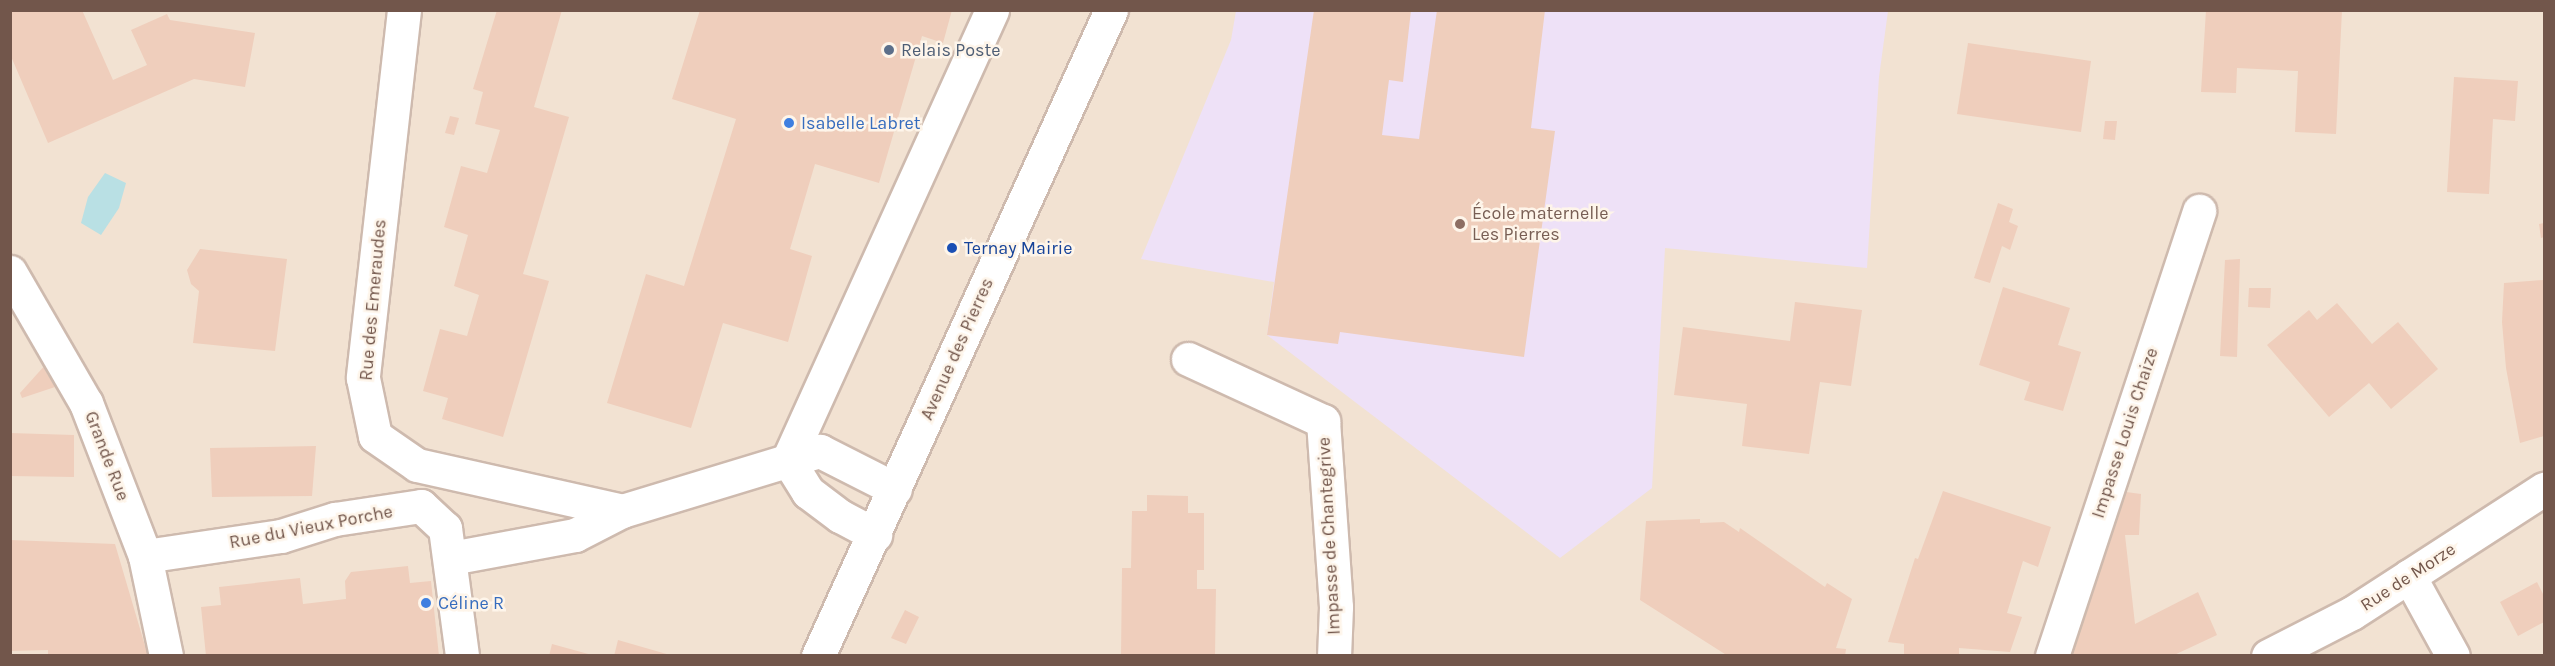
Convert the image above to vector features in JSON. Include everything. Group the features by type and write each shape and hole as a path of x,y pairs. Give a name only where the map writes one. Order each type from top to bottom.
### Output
{"street":[{"name":"Rue des Emeraudes","path":"404,10 363,378 375,436 417,465 622,511"},
{"path":"788,460 992,10"},
{"name":"Avenue des Pierres","path":"818,656 875,535 1111,10"},
{"name":"Impasse Louis Chaize","path":"2052,656 2199,211"},
{"name":"Grande Rue","path":"10,272 86,403 145,556 166,656"},
{"name":"Impasse de Chantegrive","path":"1188,359 1323,420 1336,607 1334,656"},
{"path":"462,656 452,558 575,535 622,511 820,451 895,489"},
{"path":"788,460 808,492 840,516 875,535"},
{"name":"Rue de Morze","path":"2268,656 2352,613 2544,490"},
{"name":"Rue du Vieux Porche","path":"145,556 281,536 335,519 421,506 445,528 452,558"},
{"path":"2409,576 2452,656"}],"shaded area":[{"path":"11,11 2544,11 2544,655 11,655"},
{"path":"1236,11 1888,11 1879,77 1867,268 1665,248 1652,488 1560,558 1267,335 1274,282 1141,259 1231,40"}],"water":[{"path":"105,173 126,183 119,208 101,235 81,223 88,197"}],"building":[{"path":"15,10 82,10 113,80 147,65 131,30 167,14 170,20 255,33 245,87 194,79 48,143 10,54 10,12"},
{"path":"497,10 562,10 534,107 569,117 523,274 549,281 503,437 442,419 448,398 423,391 440,329 467,336 479,295 454,286 468,235 444,227 461,166 487,173 500,130 475,124 483,92 473,89"},
{"path":"700,10 952,10 943,43 922,36 879,183 815,164 790,249 812,256 788,342 723,323 691,428 607,403 646,274 684,286 736,119 672,99"},
{"path":"1314,10 1411,10 1403,82 1389,80 1382,135 1419,139 1437,10 1545,10 1531,128 1555,131 1524,357 1340,332 1338,344 1267,335"},
{"path":"2206,10 2342,10 2336,134 2295,132 2298,71 2237,68 2236,93 2201,92"},
{"path":"1968,43 2091,61 2081,132 1957,114"},
{"path":"2454,77 2518,81 2515,121 2493,119 2489,194 2447,192"},
{"path":"450,116 459,118 454,135 445,133"},
{"path":"2105,121 2117,121 2115,140 2103,139"},
{"path":"1998,203 2013,209 2009,222 2018,226 2010,250 2002,246 1990,283 1974,278"},
{"path":"2544,223 2544,237 2541,238 2539,224"},
{"path":"200,249 287,259 275,351 193,343 199,291 191,284 187,270"},
{"path":"2240,259 2237,357 2220,356 2225,260"},
{"path":"2543,280 2544,436 2520,443 2506,368 2502,322 2504,283"},
{"path":"2003,287 2070,308 2058,345 2081,352 2063,411 2024,400 2030,382 1979,365"},
{"path":"2249,288 2271,288 2270,308 2248,307"},
{"path":"1795,302 1862,310 1851,386 1820,382 1809,454 1742,446 1747,404 1674,395 1683,327 1790,341"},
{"path":"2337,303 2372,344 2398,322 2438,369 2391,409 2369,383 2329,417 2267,345 2309,310 2317,320"},
{"path":"47,363 58,386 22,398 20,393"},
{"path":"10,433 74,435 74,477 10,476"},
{"path":"316,446 312,496 212,497 210,448"},
{"path":"1943,491 2051,527 2038,567 2023,561 2007,613 2022,617 2010,652 1959,648 1959,656 1904,656 1904,644 1888,642 1915,558 1918,559"},
{"path":"2126,492 2141,494 2139,535 2125,535 2135,624 2198,592 2217,635 2172,656 2072,656"},
{"path":"1147,495 1188,496 1188,513 1204,513 1204,570 1197,570 1197,589 1216,589 1215,656 1121,656 1122,568 1131,568 1132,511 1147,511"},
{"path":"1700,519 1700,523 1724,522 1739,532 1740,528 1825,587 1827,583 1852,599 1836,648 1846,649 1845,656 1728,656 1640,600 1646,521"},
{"path":"10,540 115,544 148,656 48,656 48,650 10,651"},
{"path":"408,566 410,583 431,581 439,656 206,656 201,607 221,605 219,587 300,578 303,604 346,599 345,581 351,572"},
{"path":"2537,582 2544,596 2544,622 2518,636 2500,602"},
{"path":"905,610 919,617 906,644 891,638"},
{"path":"618,640 670,655 670,656 614,656"},
{"path":"552,644 592,655 549,656"}],"place":[{"name":"Relais Poste","path":"889,50"},
{"name":"Isabelle Labret","path":"789,123"},
{"name":"École maternelle Les Pierres","path":"1460,224"},
{"name":"Ternay Mairie","path":"952,248"},
{"name":"Céline R","path":"426,603"}]}
